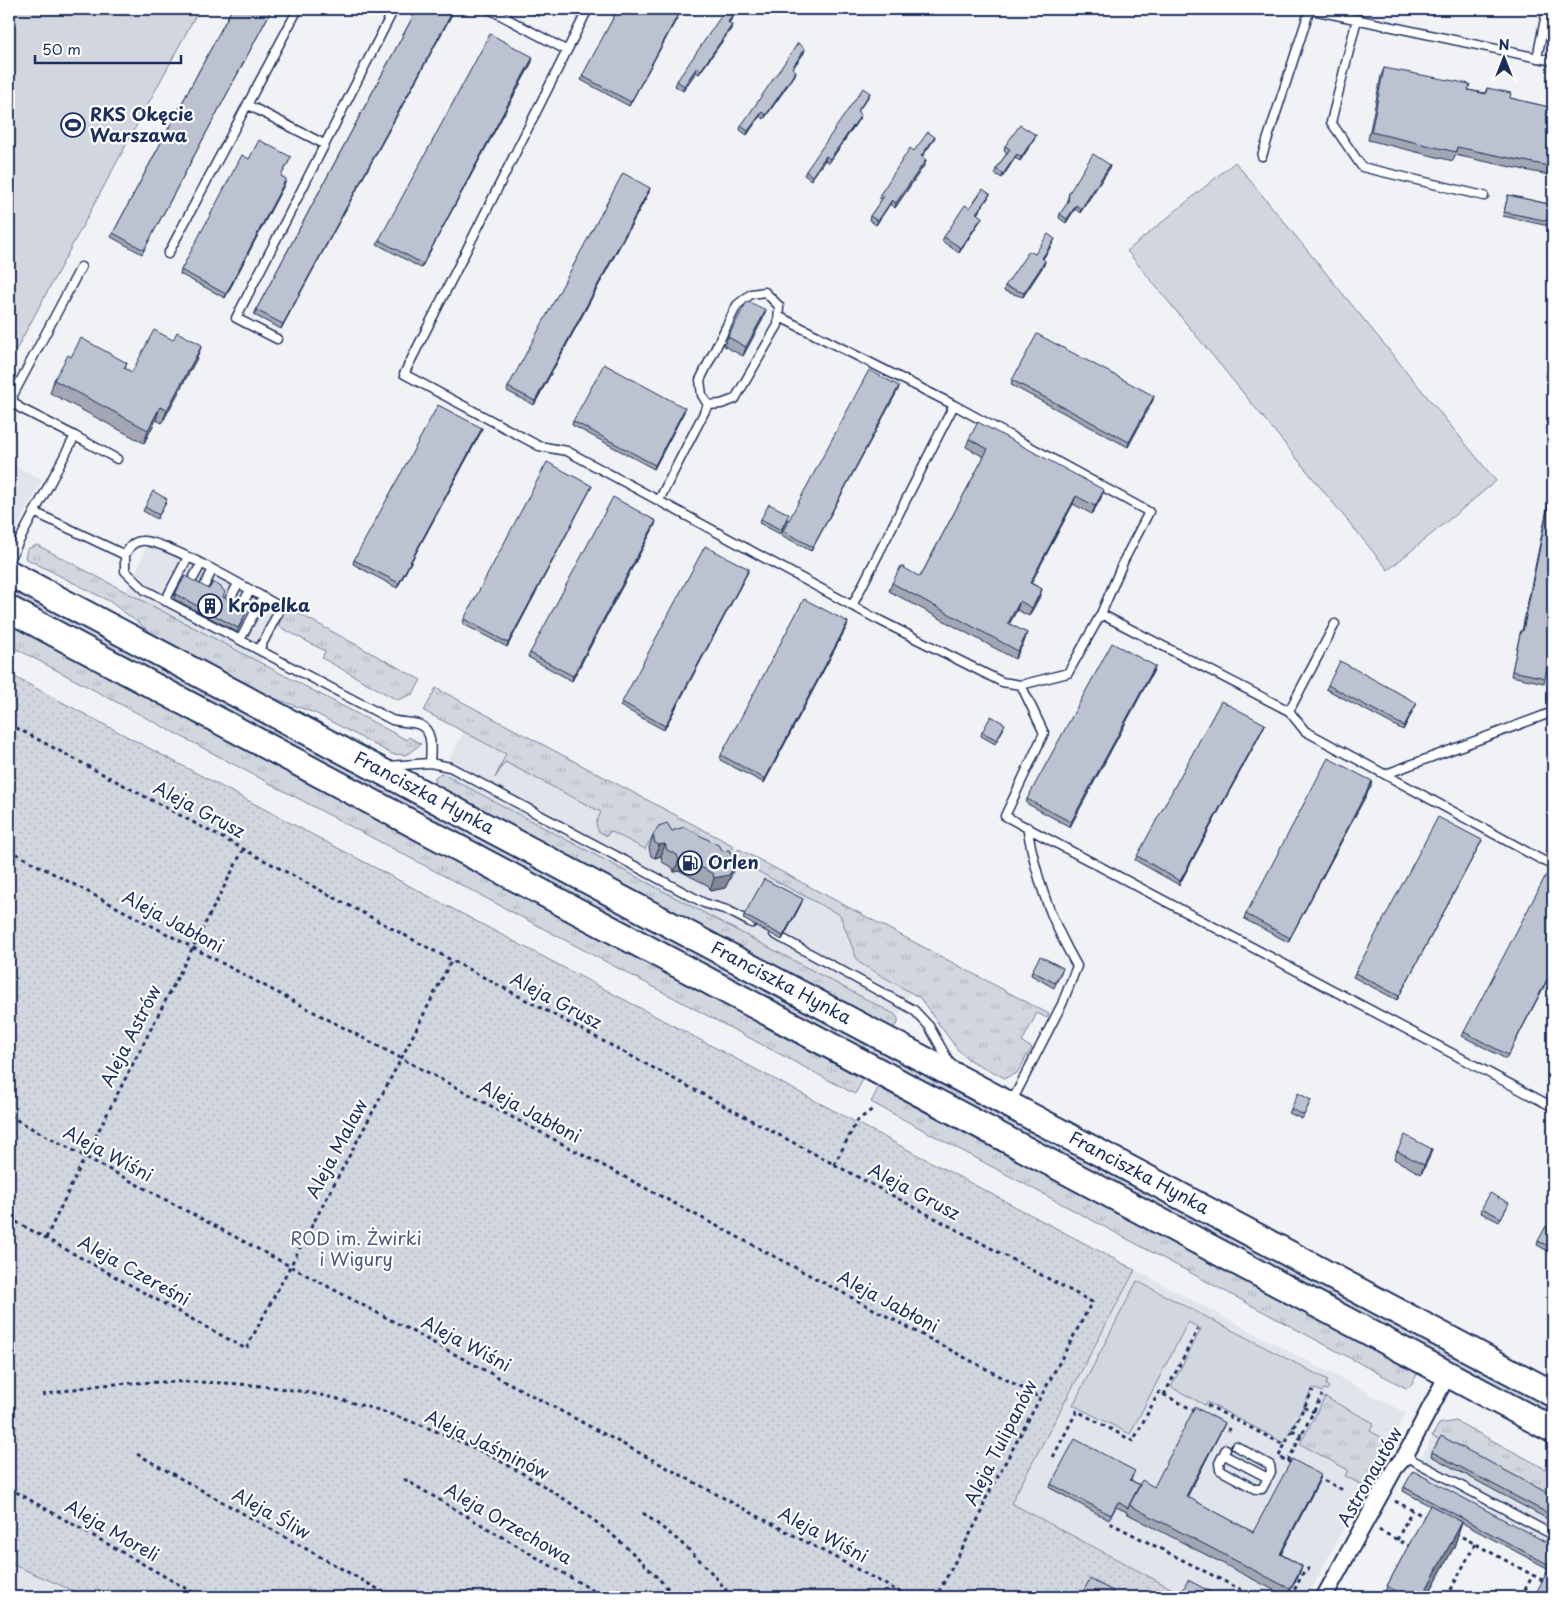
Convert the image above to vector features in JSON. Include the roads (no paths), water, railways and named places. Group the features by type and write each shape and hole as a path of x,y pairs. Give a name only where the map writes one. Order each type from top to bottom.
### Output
{"main road":[{"name":"Franciszka Hynka","path":"9,573 1553,1394"},
{"name":"Franciszka Hynka","path":"9,609 1553,1430"}],"street":[{"name":"Astronautów","path":"1324,1597 1395,1468 1405,1456 1448,1374"}],"lane":[{"path":"168,254 298,9"},
{"path":"277,339 236,318 394,9"},
{"path":"489,9 566,50"},
{"path":"588,9 404,374 539,446 567,451 852,606 1002,682 1021,685 1068,673 1100,614 1124,560 1149,512 954,405 780,317"},
{"path":"1262,156 1309,9 1330,11 1357,19 1553,61"},
{"path":"1536,58 1547,9"},
{"path":"1357,19 1331,122 1362,167 1484,196"},
{"path":"248,104 324,144"},
{"path":"81,267 13,395 13,401 20,408 117,459"},
{"path":"765,292 779,306 780,317 778,325 735,399 722,404 708,405 702,395 700,380 737,305 751,294 765,292"},
{"path":"659,500 708,405"},
{"path":"852,606 954,405"},
{"path":"9,560 74,436"},
{"path":"34,512 124,555"},
{"path":"260,650 281,607 161,544 142,541 132,544 124,555 125,571 144,590 165,601 179,605 228,631 240,640 392,720 417,724 427,730 430,737 430,762"},
{"path":"165,601 188,557"},
{"path":"190,584 201,564"},
{"path":"202,590 212,571"},
{"path":"227,604 238,584"},
{"path":"239,610 250,590"},
{"path":"240,640 263,597"},
{"path":"1100,614 1289,712 1305,731 1553,866"},
{"path":"1289,712 1335,624"},
{"path":"1021,685 1044,733 1005,816 1553,1107"},
{"path":"1386,774 1553,712"},
{"path":"374,767 430,762 450,767 704,903 727,910 761,928"},
{"path":"1010,1105 1056,1014 1076,966 1056,929 1035,872 1027,827"},
{"path":"769,932 914,1010 929,1026 958,1077"},
{"path":"1236,1446 1272,1467 1262,1489 1250,1486 1220,1470 1219,1463 1227,1453 1234,1458 1238,1455 1236,1446"},
{"path":"1227,1453 1268,1478"},
{"path":"1405,1456 1553,1536"},
{"path":"1250,1486 1263,1461"}],"place":[{"name":"RKS Okęcie Warszawa","path":"73,125"},
{"name":"Kropelka","path":"210,606"},
{"name":"Orlen","path":"690,863"}],"park label":[{"name":"ROD im. Żwirki i Wigury","path":"356,1249"}]}
